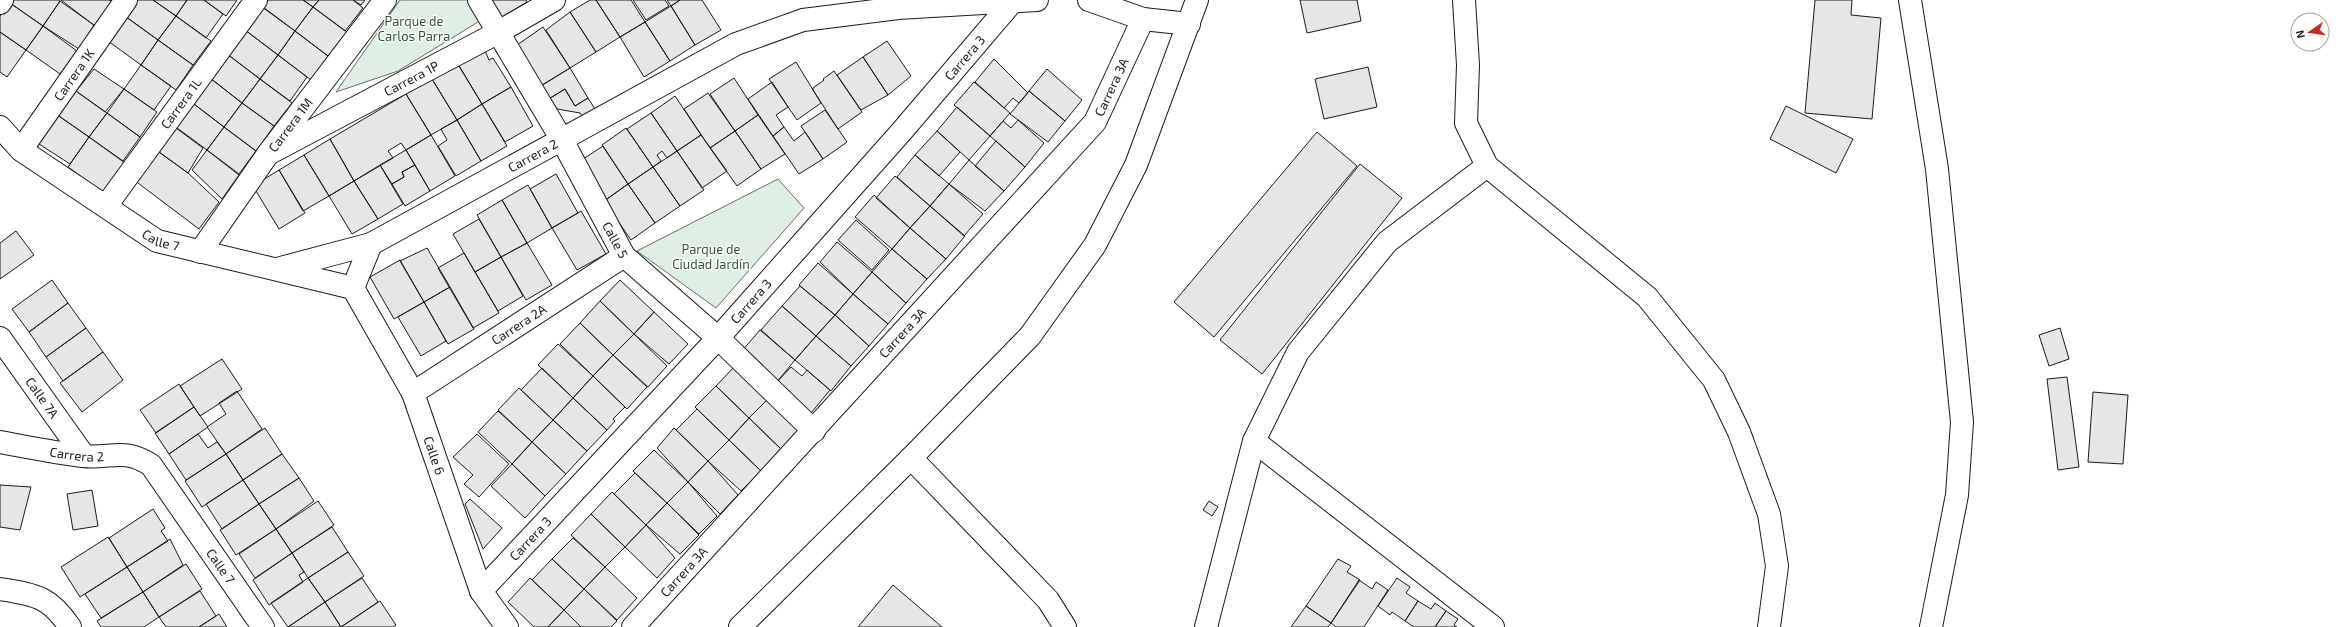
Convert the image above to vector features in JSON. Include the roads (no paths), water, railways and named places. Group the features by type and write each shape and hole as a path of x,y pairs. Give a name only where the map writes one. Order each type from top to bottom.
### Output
{"street":[{"name":"Carrera 1K","path":"21,150 126,0"},
{"name":"Carrera 1L","path":"106,206 256,0"},
{"name":"Carrera 1M","path":"200,252 268,154 385,0"},
{"name":"Calle 5","path":"479,0 497,33 562,140 624,256 718,338 814,431"},
{"name":"Carrera 1P","path":"268,154 497,33 554,0"},
{"name":"Carrera 2","path":"272,270 371,244 736,44 803,20 898,8 1037,0"},
{"path":"1089,0 1143,19 1189,24"},
{"path":"740,627 911,458 1030,336 1095,245 1136,165 1197,0"},
{"path":"1464,0 1468,65 1466,123 1487,166 1646,297 1714,380 1739,432 1769,514 1777,566 1769,627"},
{"path":"1910,0 1937,168 1962,422 1956,495 1931,627"},
{"name":"Carrera 3","path":"481,592 718,338 902,131 1012,2"},
{"name":"Carrera 3A","path":"633,627 814,431 1095,122 1143,19"},
{"name":"Calle 7","path":"0,127 21,150 157,241 272,270 353,288"},
{"path":"1212,624 1254,441 1298,352 1386,242 1487,166"},
{"path":"353,288 371,244"},
{"name":"Carrera 2A","path":"413,393 624,256"},
{"name":"Calle 6","path":"353,288 413,393 481,592 507,627"},
{"name":"Calle 7A","path":"0,338 84,456"},
{"path":"1254,441 1493,627"},
{"name":"Carrera 2","path":"0,442 84,456 118,454 138,456 151,465"},
{"path":"911,458 1048,600 1065,627"},
{"name":"Calle 7","path":"151,465 263,627"},
{"path":"0,589 32,594 57,608 70,627"}],"park label":[{"name":"Parque de Carlos Parra","path":"414,28"},
{"name":"Parque de Ciudad Jardín","path":"711,256"}]}
